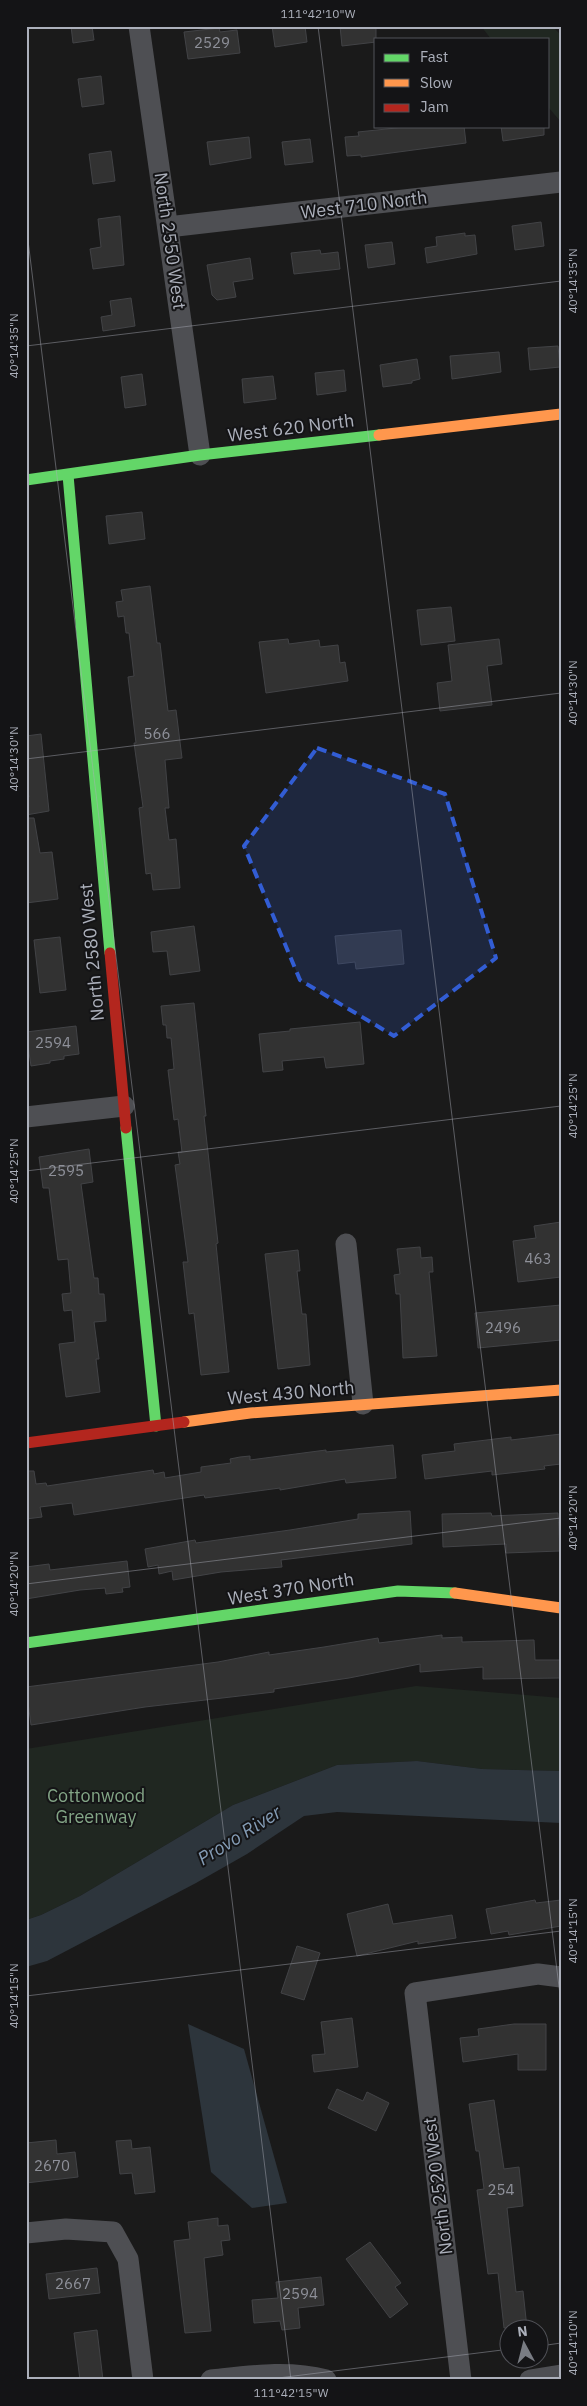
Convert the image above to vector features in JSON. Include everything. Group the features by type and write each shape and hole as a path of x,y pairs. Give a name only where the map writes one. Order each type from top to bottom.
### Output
{"street":[{"name":"North 2550 West","path":"139,26 200,456"},
{"name":"West 710 North","path":"168,227 561,182"},
{"name":"West 620 North","path":"26,480 200,456 561,414"},
{"name":"North 2580 West","path":"68,475 124,1106 156,1426"},
{"path":"26,1117 124,1106"},
{"path":"346,1244 363,1404"},
{"name":"West 430 North","path":"26,1443 250,1412 561,1390"},
{"name":"West 370 North","path":"26,1643 271,1611 398,1591 450,1592 561,1608"},
{"name":"North 2520 West","path":"461,2380 415,1993 538,1974 561,1977"},
{"path":"26,2233 66,2229 113,2232 122,2244 128,2259 143,2380"},
{"path":"211,2380 256,2374 308,2375 326,2380"},
{"path":"530,2380 561,2375"}],"highlighted area":[{"path":"317,748 445,794 496,958 394,1036 300,980 244,846"}],"green space":[{"path":"481,26 552,26 561,35 561,122 550,109 550,38 490,38"},
{"name":"Cottonwood Greenway","path":"416,1686 561,1698 561,1771 482,1769 417,1761 337,1765 233,1805 80,1896 41,1915 26,1920 26,1749"}],"water":[{"name":"Provo River","path":"417,1761 482,1769 561,1771 561,1823 337,1812 304,1816 247,1854 196,1883 47,1961 26,1967 26,1920 41,1915 80,1896 233,1805 337,1765"},
{"path":"188,2024 244,2049 287,2203 252,2208 211,2172"}],"building":[{"path":"71,26 92,26 94,40 73,43"},
{"path":"272,26 305,26 307,42 275,47"},
{"path":"340,26 376,26 374,42 342,46"},
{"path":"219,28 220,32 237,30 240,53 188,59 184,32"},
{"path":"101,76 104,104 82,107 78,79"},
{"path":"396,128 464,128 466,143 361,157 361,155 347,156 345,137 359,136 358,132"},
{"path":"501,128 544,128 544,135 503,141"},
{"path":"249,137 251,158 210,165 207,142"},
{"path":"310,139 313,162 285,165 282,142"},
{"path":"111,151 115,181 93,184 89,154"},
{"path":"120,216 124,265 93,269 90,249 101,247 98,219"},
{"path":"541,222 544,246 515,250 512,226"},
{"path":"465,233 465,236 475,235 477,254 427,263 425,248 437,246 436,237"},
{"path":"392,242 395,264 368,268 365,245"},
{"path":"320,250 321,254 338,252 340,269 294,274 291,253"},
{"path":"250,258 253,279 233,282 236,297 217,300 212,295 207,265"},
{"path":"131,298 135,326 103,331 101,317 112,315 110,301"},
{"path":"558,346 560,367 530,370 528,348"},
{"path":"499,352 501,372 452,379 450,356"},
{"path":"417,359 420,379 412,381 412,383 383,387 380,365"},
{"path":"344,370 346,391 317,395 315,373"},
{"path":"142,374 146,405 125,408 121,377"},
{"path":"273,376 276,399 244,403 242,379"},
{"path":"142,512 145,539 109,544 106,516"},
{"path":"150,586 157,643 160,643 168,711 176,710 182,758 165,760 169,808 165,808 169,840 176,839 180,888 153,890 151,873 146,874 139,808 143,807 134,743 136,743 128,677 134,676 129,633 126,633 124,616 118,617 116,602 123,601 121,590"},
{"path":"451,607 455,641 421,645 417,610"},
{"path":"288,639 289,644 319,640 320,647 338,645 340,663 345,662 348,681 266,693 259,642"},
{"path":"499,639 502,664 487,666 492,705 440,711 437,683 452,681 448,645"},
{"path":"41,734 49,811 26,815 26,797 29,797 26,780 26,736"},
{"path":"26,818 34,818 40,853 52,852 58,899 26,903"},
{"path":"194,926 200,971 170,975 167,951 153,952 151,932"},
{"path":"401,930 404,964 356,969 355,962 338,964 335,936"},
{"path":"60,937 66,990 40,993 34,940"},
{"path":"194,1003 229,1372 201,1375 194,1313 189,1314 183,1262 188,1262 175,1165 180,1164 178,1152 182,1152 178,1119 174,1120 168,1070 174,1069 171,1038 167,1038 166,1025 163,1025 161,1006"},
{"path":"360,1022 364,1064 326,1068 324,1057 282,1061 283,1070 263,1072 259,1034"},
{"path":"76,1026 79,1054 64,1056 64,1059 50,1061 50,1063 31,1066 26,1032"},
{"path":"89,1149 93,1182 81,1184 94,1278 98,1278 99,1294 104,1294 106,1321 94,1322 99,1359 96,1359 100,1392 66,1397 59,1344 75,1342 72,1310 64,1311 62,1294 71,1293 68,1259 58,1260 49,1188 43,1188 39,1157"},
{"path":"561,1222 561,1277 518,1282 513,1241 536,1238 534,1226"},
{"path":"420,1247 421,1258 432,1257 433,1272 429,1272 437,1356 403,1358 400,1294 396,1294 394,1275 400,1274 397,1249"},
{"path":"298,1250 300,1271 297,1271 302,1314 306,1314 310,1365 278,1369 265,1254"},
{"path":"561,1305 561,1340 478,1348 475,1313"},
{"path":"561,1434 561,1464 544,1466 545,1469 492,1475 492,1471 425,1479 422,1455 455,1451 454,1444 511,1437 511,1440"},
{"path":"393,1445 396,1478 346,1483 345,1479 280,1490 280,1488 205,1498 204,1495 74,1515 72,1503 40,1507 42,1517 26,1519 26,1471 34,1471 36,1484 46,1483 47,1486 153,1470 154,1474 164,1472 165,1478 201,1472 201,1467 231,1463 230,1459 240,1457 250,1456 250,1460 326,1450 326,1452"},
{"path":"410,1511 412,1544 281,1560 282,1567 221,1572 173,1580 172,1571 159,1574 158,1565 148,1567 145,1549 195,1540 196,1543 358,1519 358,1514"},
{"path":"491,1513 492,1516 558,1513 560,1551 506,1553 506,1544 443,1547 442,1514"},
{"path":"127,1561 130,1587 122,1588 123,1592 106,1594 105,1588 26,1599 26,1567 49,1564 50,1570"},
{"path":"442,1635 442,1638 462,1637 462,1642 534,1640 535,1660 561,1660 561,1678 483,1679 483,1667 420,1672 420,1664 349,1678 274,1689 274,1692 145,1707 31,1725 26,1687 218,1662 269,1652 269,1655 378,1638 379,1643"},
{"path":"535,1900 536,1903 561,1900 561,1926 509,1935 508,1931 491,1934 486,1909"},
{"path":"388,1904 393,1924 452,1915 456,1938 418,1944 418,1941 357,1956 347,1914"},
{"path":"297,1946 320,1953 304,2000 281,1993"},
{"path":"352,2018 358,2067 314,2072 312,2055 325,2054 321,2022"},
{"path":"514,2024 546,2024 546,2070 518,2070 518,2054 463,2062 460,2038 479,2036 478,2029"},
{"path":"337,2089 363,2101 367,2092 389,2103 376,2131 328,2108"},
{"path":"494,2100 504,2169 519,2167 523,2206 507,2208 516,2292 523,2291 526,2318 503,2318 498,2273 488,2274 477,2190 484,2189 479,2151 476,2151 469,2104"},
{"path":"56,2140 57,2154 75,2152 78,2177 26,2183 26,2143"},
{"path":"131,2140 132,2149 150,2147 155,2192 135,2194 132,2173 120,2174 116,2141"},
{"path":"218,2218 218,2226 228,2225 230,2240 221,2241 223,2255 204,2258 211,2331 185,2333 174,2241 190,2239 188,2222"},
{"path":"370,2242 401,2283 395,2287 408,2304 390,2318 346,2259"},
{"path":"97,2268 100,2293 49,2299 46,2274"},
{"path":"321,2277 324,2305 298,2308 300,2328 282,2330 280,2321 254,2323 252,2300 278,2298 276,2282"},
{"path":"97,2330 103,2380 80,2380 74,2333"}],"traffic: fast":[{"path":"26,480 200,455 379,435"},
{"path":"68,475 110,953"},
{"path":"126,1128 156,1426"},
{"path":"26,1643 398,1591 455,1593"}],"traffic: slow":[{"path":"379,435 561,414"},
{"path":"184,1422 250,1413 561,1390"},
{"path":"455,1593 561,1608"}],"traffic: jam":[{"path":"110,953 126,1128"},
{"path":"26,1443 184,1422"}]}
